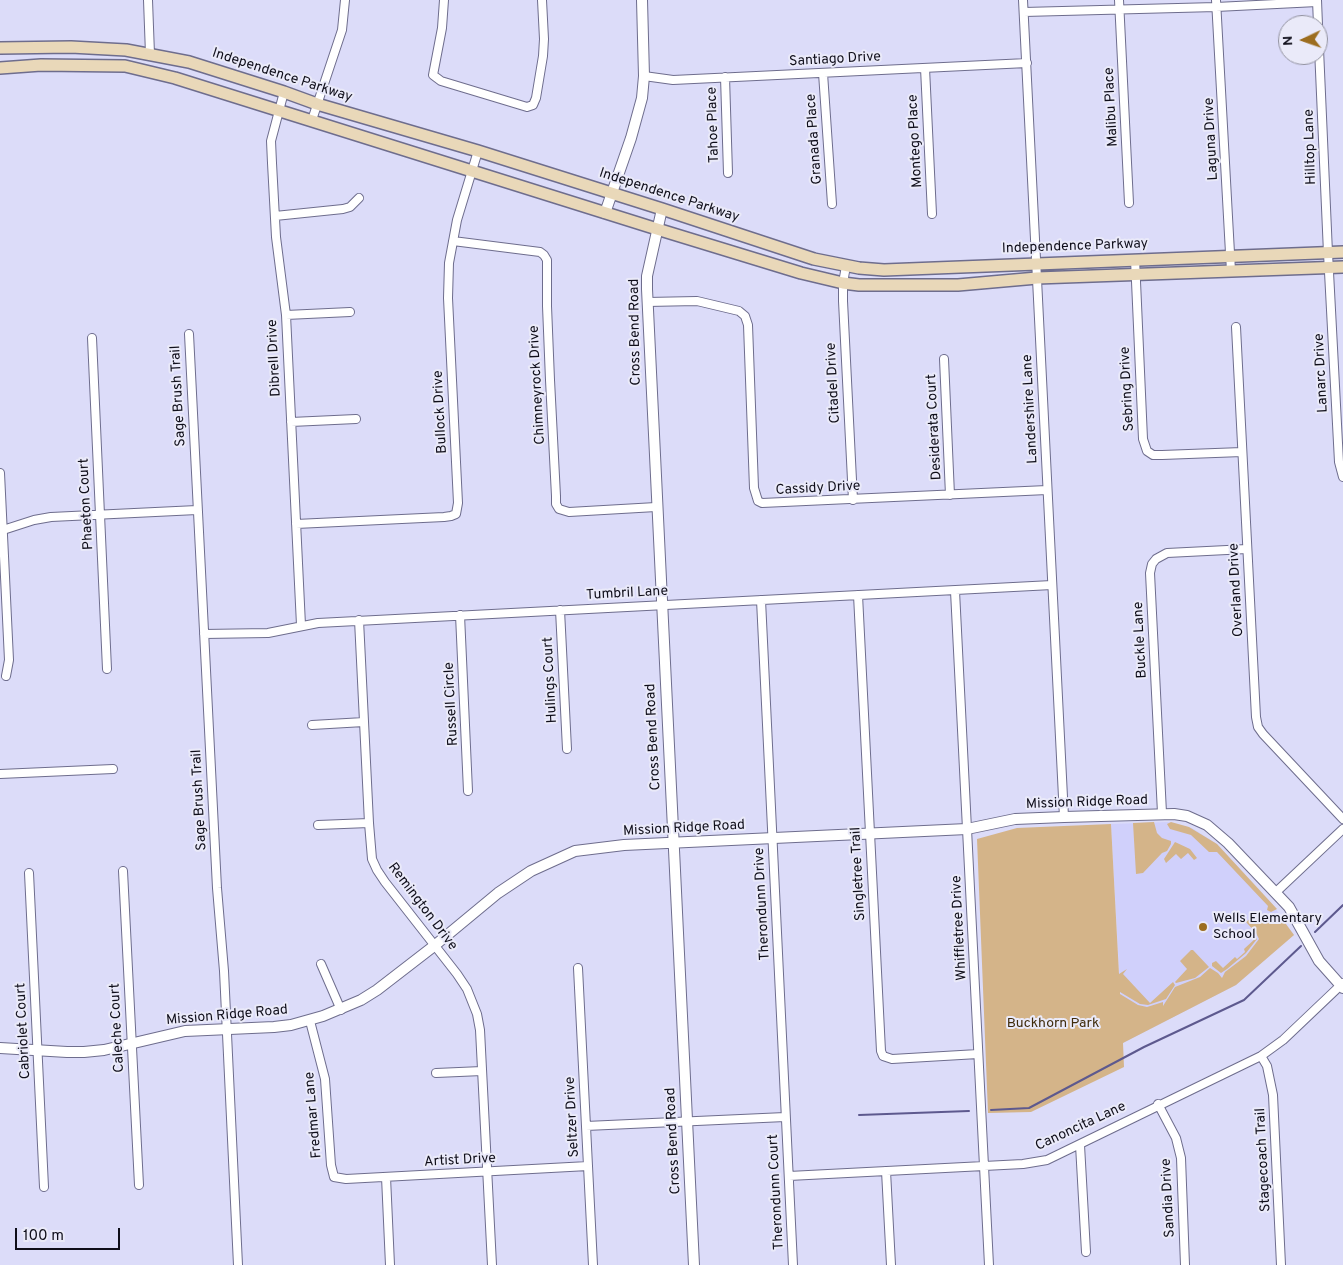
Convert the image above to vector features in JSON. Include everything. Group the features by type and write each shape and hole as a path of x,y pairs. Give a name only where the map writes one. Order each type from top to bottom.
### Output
{"main road":[{"name":"Independence Parkway","path":"0,48 98,48 150,54 189,62 317,104 478,151 814,259 846,266 884,270 1343,252"},
{"path":"149,72 150,54"},
{"path":"0,68 99,65 125,66 149,72 278,109 801,273 843,283 859,285 958,285 1037,278 1343,266"}],"street":[{"path":"148,0 150,54"},
{"path":"312,120 342,30 344,0"},
{"path":"444,0 442,28 433,75 441,81 527,107 533,105 536,98 543,56 542,0"},
{"path":"605,213 637,116 644,76 642,0"},
{"name":"Landershire Lane","path":"1023,0 1064,817"},
{"name":"Malibu Place","path":"1119,0 1129,203"},
{"path":"1024,12 1119,10 1216,3 1317,1"},
{"name":"Hilltop Lane","path":"1317,1 1318,15"},
{"name":"Laguna Drive","path":"1216,3 1231,271"},
{"name":"Santiago Drive","path":"644,76 673,80 1027,63"},
{"name":"Hilltop Lane","path":"1320,65 1329,267"},
{"name":"Montego Place","path":"925,68 932,214"},
{"name":"Granada Place","path":"824,73 832,204"},
{"name":"Tahoe Place","path":"725,77 728,173"},
{"name":"Dibrell Drive","path":"284,92 271,140 276,244 286,315 301,626"},
{"name":"Bullock Drive","path":"296,524 444,517 456,514 458,502 448,298 449,263 453,241 478,151"},
{"path":"275,216 343,209 350,207 360,198"},
{"name":"Cross Bend Road","path":"662,209 647,276 647,302 694,1265"},
{"name":"Chimneyrock Drive","path":"453,241 540,252 547,260 546,306 556,504 559,508 569,512 656,507"},
{"name":"Sebring Drive","path":"1134,259 1143,439 1147,452 1162,456 1242,452"},
{"name":"Citadel Drive","path":"846,266 843,283 853,500"},
{"name":"Lanarc Drive","path":"1329,267 1339,462 1343,477"},
{"name":"Cassidy Drive","path":"647,302 696,301 739,311 745,316 748,325 754,488 758,501 766,504 1048,490"},
{"path":"286,315 350,312"},
{"name":"Overland Drive","path":"1236,327 1258,727 1343,819"},
{"name":"Sage Brush Trail","path":"189,334 238,1265"},
{"name":"Phaeton Court","path":"92,338 107,669"},
{"name":"Desiderata Court","path":"944,359 950,494"},
{"path":"291,422 356,419"},
{"path":"0,473 9,660 6,676"},
{"path":"2,530 51,517 197,510"},
{"name":"Buckle Lane","path":"1162,813 1150,573 1152,564 1156,559 1167,553 1247,549"},
{"name":"Tumbril Lane","path":"204,634 268,633 318,623 359,620 1052,585"},
{"name":"Whiffletree Drive","path":"956,590 989,1265"},
{"name":"Singletree Trail","path":"858,596 880,1051 883,1056 892,1059 978,1054"},
{"name":"Therondunn Drive","path":"760,600 786,1117"},
{"name":"Hulings Court","path":"560,610 567,750"},
{"name":"Russell Circle","path":"460,615 468,791"},
{"name":"Remington Drive","path":"359,620 368,823 372,859 377,870 457,974 473,1002 480,1030 492,1265"},
{"path":"312,725 364,722"},
{"path":"0,774 113,768"},
{"name":"Mission Ridge Road","path":"0,1048 84,1052 104,1050 185,1030 274,1027 310,1021 341,1010 377,990 531,870 574,851 608,846 967,829 1016,819 1162,813 1187,816 1207,825 1228,843 1289,907 1319,961 1342,986"},
{"path":"318,825 368,823"},
{"path":"1275,893 1343,829"},
{"name":"Caleche Court","path":"123,871 138,1185"},
{"name":"Cabriolet Court","path":"29,873 44,1186"},
{"path":"321,964 341,1010"},
{"name":"Seltzer Drive","path":"578,968 593,1265"},
{"name":"Canoncita Lane","path":"789,1176 984,1166 1041,1161 1080,1145 1158,1104 1261,1056 1283,1040 1342,986"},
{"name":"Fredmar Lane","path":"310,1021 325,1079 331,1165 334,1177"},
{"name":"Stagecoach Trail","path":"1261,1056 1271,1080 1273,1095 1281,1265"},
{"path":"436,1073 482,1071"},
{"name":"Sandia Drive","path":"1158,1104 1176,1138 1181,1158 1185,1265"},
{"path":"586,1126 786,1117"},
{"name":"Therondunn Court","path":"786,1117 793,1265"},
{"path":"1080,1145 1086,1252"},
{"name":"Artist Drive","path":"334,1177 339,1179 386,1177 588,1166"},
{"path":"886,1171 891,1265"},
{"path":"386,1177 390,1265"}],"shaded area":[{"name":"Wells Elementary School","path":"1168,822 1192,828 1217,844 1273,905 1294,935 1236,985 1123,1043 1111,824"}],"green space":[{"path":"1154,822 1157,833 1162,838 1171,841 1171,844 1167,851 1162,853 1143,873 1136,874 1133,823"},
{"path":"1171,822 1189,827 1217,844 1277,909 1271,912 1267,910 1268,906 1217,852 1209,852 1191,835 1170,829 1167,824"},
{"name":"Buckhorn Park","path":"1111,824 1119,974 1127,969 1123,974 1150,1003 1173,982 1175,985 1166,999 1148,1005 1140,1004 1120,992 1120,994 1138,1005 1147,1007 1163,1002 1163,1006 1175,987 1200,977 1210,968 1222,978 1225,972 1246,956 1259,939 1246,922 1253,916 1260,922 1271,923 1283,920 1294,935 1236,985 1123,1043 1124,1067 1031,1112 988,1113 977,839 1017,828"},
{"path":"1175,842 1190,849 1197,858 1194,860 1188,853 1181,859 1176,854 1166,863 1164,859"},
{"path":"1256,938 1246,953 1221,973 1212,966 1212,963 1216,961 1223,968 1235,957 1237,959 1245,952 1244,949"},
{"path":"1191,950 1209,967 1195,978 1176,983 1187,969 1180,961"}],"waterway":[{"path":"1315,932 1343,905"},
{"path":"991,1110 1029,1108 1144,1047 1244,1000 1301,946"},
{"path":"859,1115 969,1111"}],"place":[{"name":"Wells Elementary School","path":"1203,927"}]}
